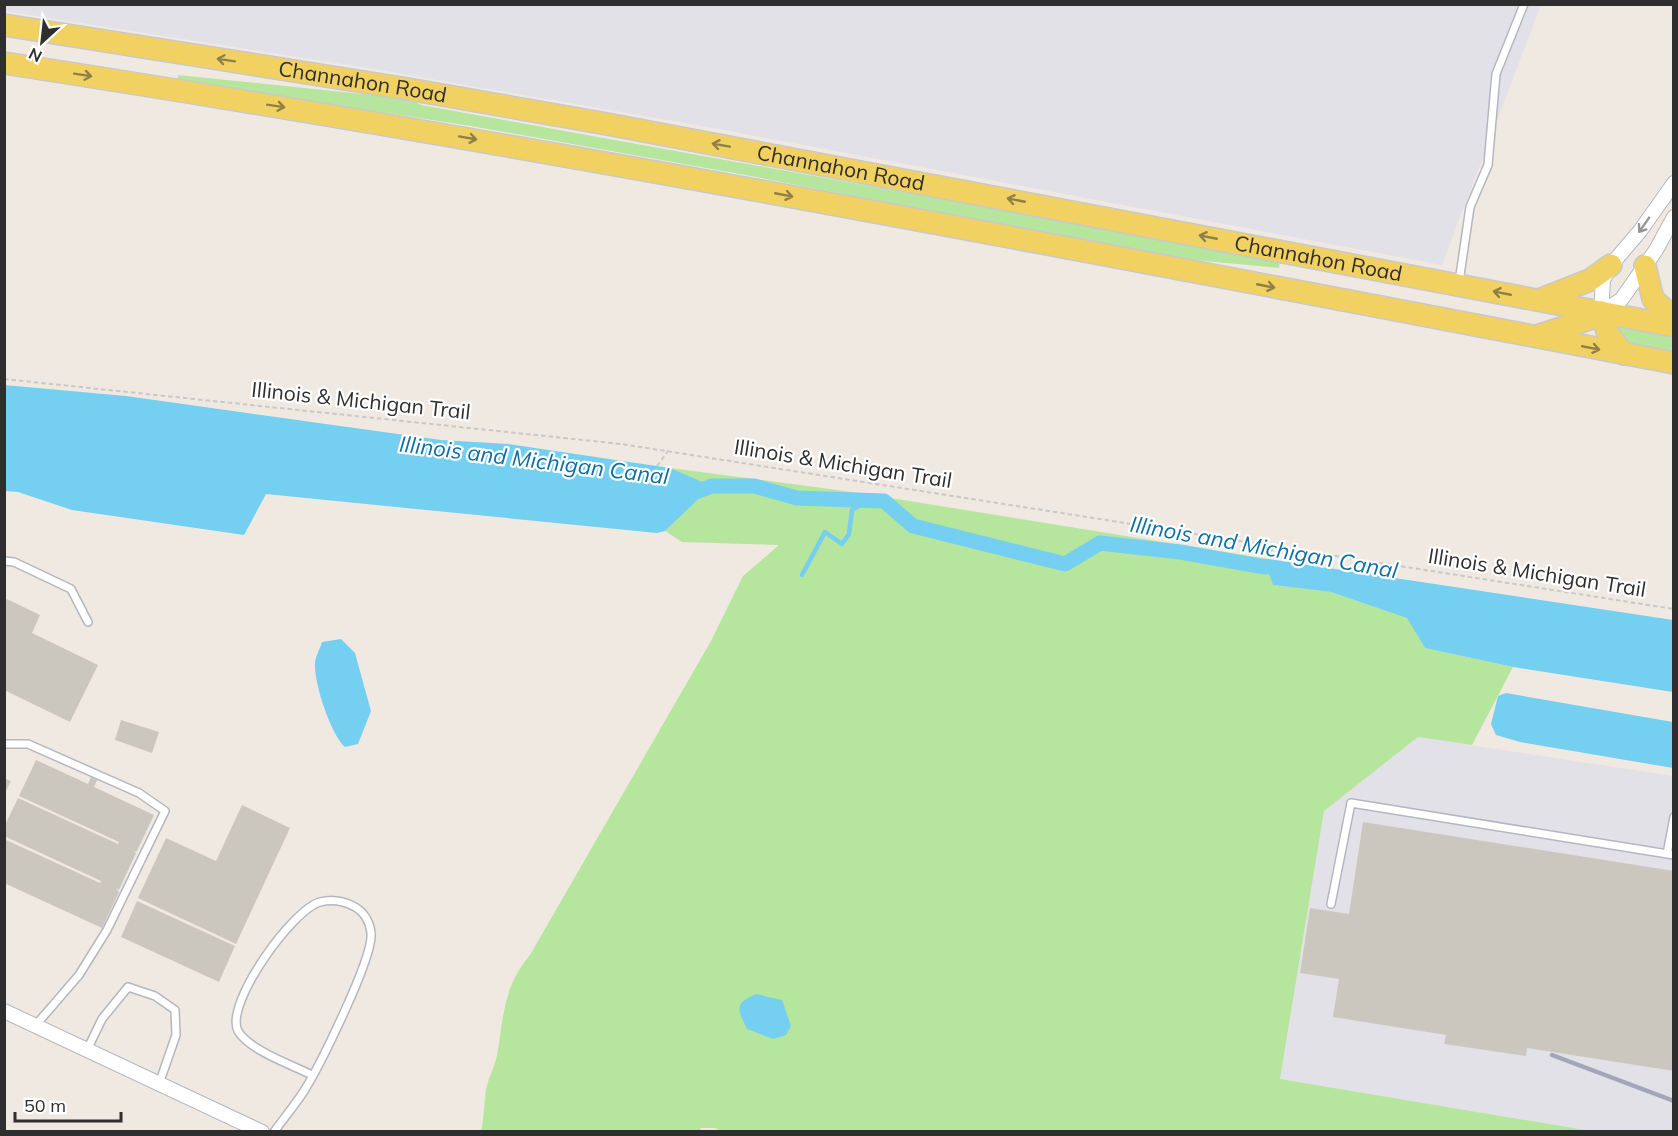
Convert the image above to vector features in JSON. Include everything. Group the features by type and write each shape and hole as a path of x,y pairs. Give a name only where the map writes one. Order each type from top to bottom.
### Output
{"main road":[{"name":"Channahon Road","path":"4,25 490,103 1674,326"},
{"name":"Channahon Road","path":"4,63 372,122 679,175 1674,363"},
{"path":"1539,300 1590,280 1611,265"},
{"path":"1645,266 1653,299 1674,318"},
{"path":"1533,337 1589,319 1601,312 1608,334 1624,354"}],"street":[{"path":"1601,312 1603,280 1611,265 1640,231 1674,183"},
{"path":"1601,312 1621,300 1645,266 1674,217"},
{"path":"4,1011 262,1131"}],"lane":[{"path":"1459,284 1470,207 1488,165 1496,74 1524,4"},
{"path":"4,561 14,562 71,589 88,622"},
{"path":"4,744 28,744 139,793 165,811 107,930 79,975 35,1026"},
{"path":"1330,904 1351,803 1671,854 1674,817"},
{"path":"274,1131 304,1090 312,1075 362,972 372,935 369,921 358,909 345,902 317,902 305,912 271,948 257,967 238,1011 237,1029 244,1040 312,1075"},
{"path":"87,1050 102,1019 128,987 155,996 175,1010 176,1035 159,1084"}],"path":[{"name":"Illinois & Michigan Trail","path":"4,379 621,444 1674,609"},
{"path":"657,466 668,451"},
{"path":"1271,547 1274,559"}],"shaded area":[{"path":"4,5 1541,5 1442,265 702,126 368,68 5,11"},
{"path":"1418,737 1673,776 1673,1131 1591,1131 1280,1079 1324,811"}],"green space":[{"path":"178,75 410,99 421,105 1280,260 1279,268 1172,258 751,176 471,126 178,81"},
{"path":"1612,323 1673,338 1673,351 1631,344"},
{"path":"670,468 860,493 1268,559 1248,563 1270,574 1273,585 1331,592 1408,618 1425,648 1513,667 1472,745 1418,737 1324,811 1280,1079 1591,1131 722,1132 715,1128 701,1128 699,1132 481,1132 487,1086 496,1059 506,1002 514,979 711,641 743,576 779,545 682,542 665,531 711,486"}],"water":[{"path":"4,385 126,396 441,440 508,444 670,468 712,486 665,531 657,533 266,494 244,535 72,510 18,492 5,491"},
{"path":"1268,559 1673,620 1673,692 1513,667 1425,648 1407,618 1331,592 1273,585 1269,574 1247,563"},
{"path":"341,639 355,653 371,711 358,744 345,747 334,732 324,708 315,673 315,664 322,642"},
{"path":"1506,693 1673,722 1673,768 1520,742 1496,735 1491,724 1498,696"},
{"path":"756,994 782,1000 791,1026 786,1035 773,1039 747,1029 740,1012 741,1004"}],"building":[{"path":"7,599 40,615 32,633 98,665 70,722 4,690 4,604"},
{"path":"121,720 159,732 152,753 115,740"},
{"path":"36,760 88,784 91,777 97,780 94,787 154,815 137,851 134,852 136,853 119,890 116,888 119,892 102,928 4,883 4,839 100,883 101,881 4,836 4,827 18,798 118,844 119,842 19,796"},
{"path":"4,778 11,781 4,795"},
{"path":"242,805 290,828 236,944 138,898 166,838 216,861"},
{"path":"1363,822 1674,871 1674,1071 1527,1048 1526,1056 1444,1044 1446,1035 1333,1017 1339,979 1300,973 1310,908 1349,914"},
{"path":"137,901 235,946 219,982 121,937"}],"waterway":[{"name":"Illinois and Michigan Canal","path":"693,493 712,486 754,486 797,498 884,501 913,526 1065,564 1100,543 1180,552 1265,567"},
{"path":"802,575 825,532 842,544 849,534 852,510 866,501"}],"railway":[{"path":"1552,1055 1674,1101"}]}
